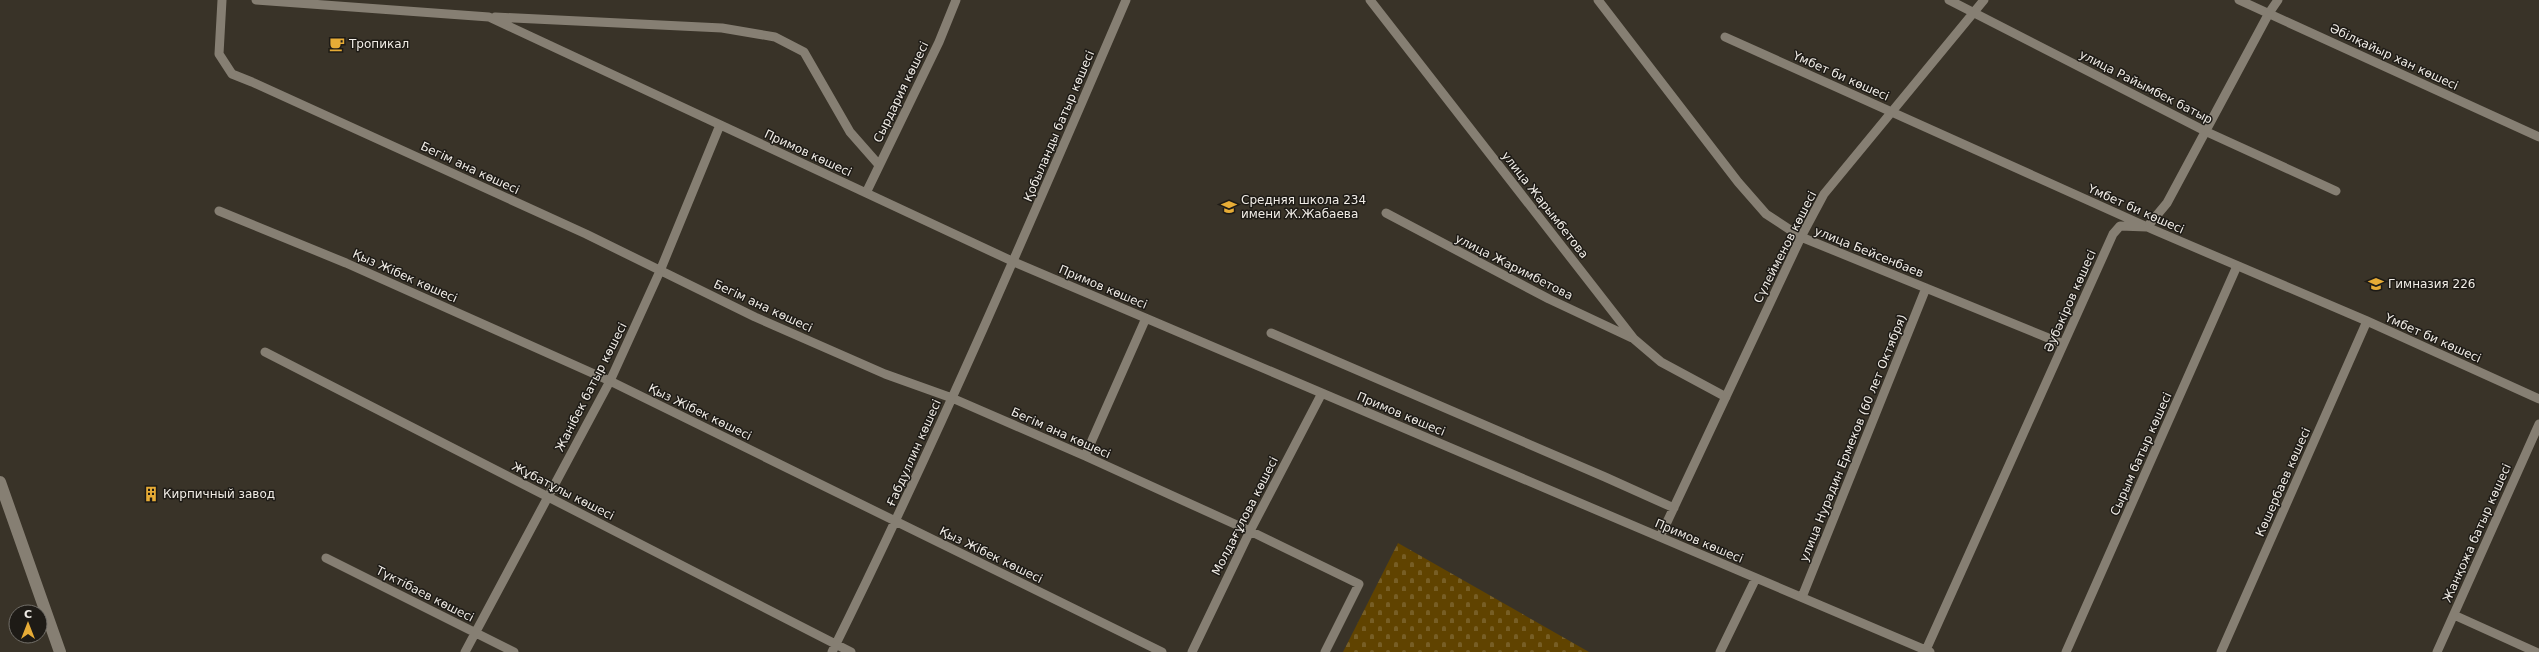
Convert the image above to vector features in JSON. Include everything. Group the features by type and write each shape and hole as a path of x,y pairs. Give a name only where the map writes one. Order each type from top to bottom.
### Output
{"street":[{"name":"Бегім ана көшесі","path":"222,0 219,54 232,74 586,234 755,317 878,371 952,398 1084,456 1250,531 1358,584 1325,652"},
{"name":"Примов көшесі","path":"256,0 489,17 1014,262 1927,651"},
{"name":"Сырдария көшесі","path":"866,193 939,42 956,0"},
{"name":"Қобыланды батыр көшесі","path":"1014,262 1126,0"},
{"name":"улица Жарымбетова","path":"1370,0 1634,338 1661,362 1726,397"},
{"name":"улица Бейсенбаев","path":"1598,0 1738,182 1766,214 1801,237 2064,344"},
{"name":"улица Райымбек батыр","path":"1949,0 2207,132 2336,191"},
{"name":"Сүлейменов көшесі","path":"1660,537 1801,237 1824,194 1890,112 1984,0"},
{"name":"Әбілқайыр хан көшесі","path":"2239,0 2539,137"},
{"path":"2147,227 2167,203 2207,132 2269,13 2278,0"},
{"path":"489,17 722,28 775,37 804,52 850,132 879,166"},
{"name":"Үмбет би көшесі","path":"1725,37 2147,227 2367,321 2539,399"},
{"name":"Жанібек батыр көшесі","path":"465,652 610,381 660,271 720,125"},
{"name":"Қыз Жібек көшесі","path":"219,211 346,263 610,381 896,523 1162,652"},
{"name":"улица Жаримбетова","path":"1386,213 1549,299 1634,338"},
{"name":"Әубәкіров көшесі","path":"1927,651 2113,234 2120,226 2147,227"},
{"name":"Ғабдуллин көшесі","path":"834,648 896,523 1014,262"},
{"name":"Сырым батыр көшесі","path":"2066,652 2237,266"},
{"name":"улица Нурадин Ермеков (60 лет Октября)","path":"1802,597 1926,288"},
{"path":"1084,456 1146,318"},
{"name":"Көшербаев көшесі","path":"2221,652 2367,321"},
{"path":"1271,333 1674,508"},
{"name":"Жұбатұлы көшесі","path":"265,352 548,497 834,648 851,652"},
{"name":"Молдағұлова көшесі","path":"1192,652 1250,531 1322,393"},
{"name":"Жанқожа батыр көшесі","path":"2437,652 2539,424"},
{"path":"0,482 60,652"},
{"name":"Түктібаев көшесі","path":"326,558 514,652"},
{"path":"1720,652 1756,578"},
{"path":"2454,615 2536,652"}],"green space":[{"path":"1398,543 1589,652 1343,652"}],"place":[{"name":"Тропикал","path":"337,44"},
{"name":"Средняя школа 234 имени Ж.Жабаева","path":"1229,207"},
{"name":"Гимназия 226","path":"2376,284"},
{"name":"Кирпичный завод","path":"151,494"}]}
